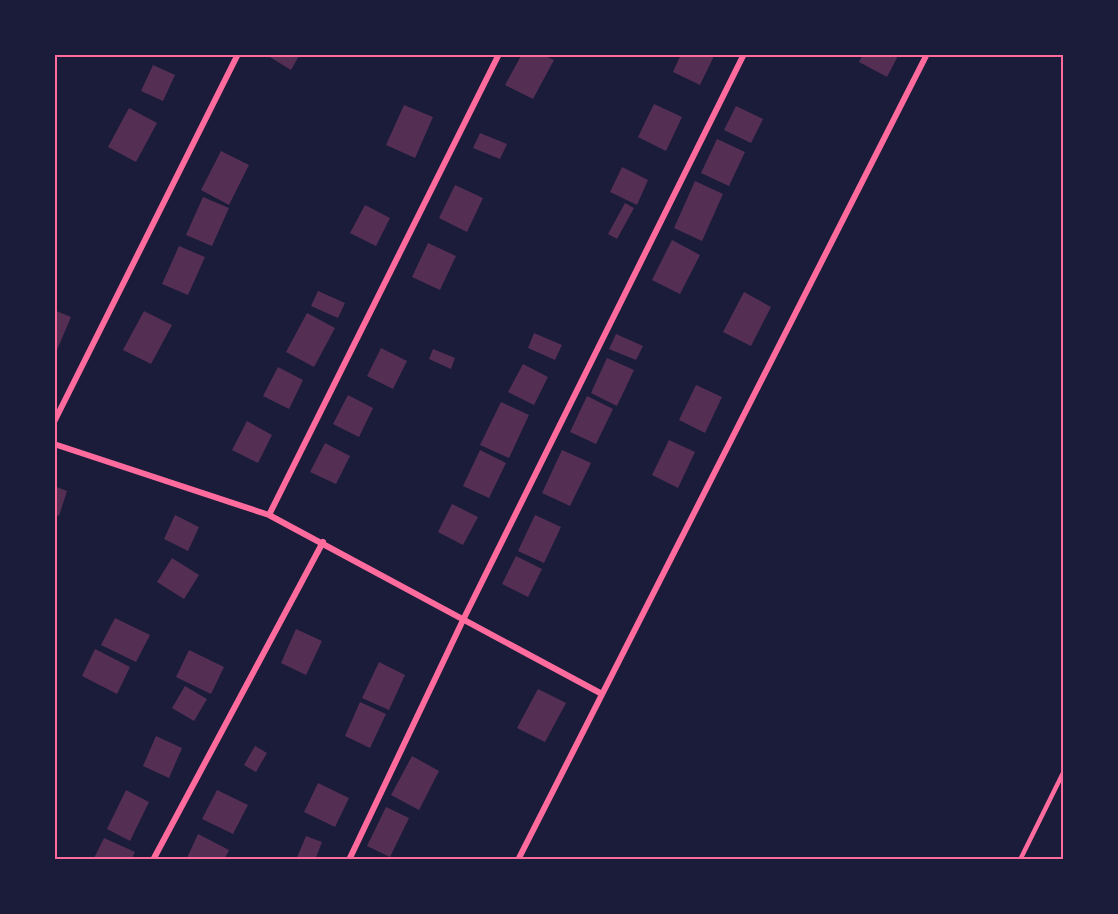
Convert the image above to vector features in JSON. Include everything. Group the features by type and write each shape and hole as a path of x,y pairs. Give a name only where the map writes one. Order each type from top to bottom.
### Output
{"street":[{"path":"54,422 238,54"},
{"path":"269,515 498,54"},
{"path":"349,860 464,618 744,54"},
{"path":"518,860 927,54"},
{"path":"54,444 269,515 602,694"},
{"path":"153,860 323,542"}],"lane":[{"path":"1020,860 1064,771"}],"building":[{"path":"265,54 300,54 291,70"},
{"path":"522,54 541,54 554,60 533,99 505,85"},
{"path":"681,54 715,54 700,85 673,72"},
{"path":"863,54 899,54 887,77 859,62"},
{"path":"153,65 175,75 163,101 141,91"},
{"path":"654,104 682,117 666,151 638,137"},
{"path":"404,105 433,117 415,158 386,145"},
{"path":"736,106 763,119 751,143 724,130"},
{"path":"129,108 157,123 136,162 108,147"},
{"path":"480,133 507,144 500,159 473,148"},
{"path":"717,139 745,152 729,186 701,173"},
{"path":"221,151 249,165 229,205 201,190"},
{"path":"622,167 648,180 637,205 610,192"},
{"path":"695,181 723,194 702,241 674,228"},
{"path":"455,185 483,198 467,232 439,218"},
{"path":"203,197 229,208 212,246 186,235"},
{"path":"625,203 634,208 617,239 608,234"},
{"path":"365,205 390,218 376,246 350,233"},
{"path":"672,240 700,255 680,294 652,280"},
{"path":"428,243 456,256 440,290 412,277"},
{"path":"179,246 205,257 188,295 162,284"},
{"path":"318,291 345,303 338,318 311,306"},
{"path":"744,292 771,307 751,346 723,332"},
{"path":"54,310 71,317 54,357"},
{"path":"144,311 172,325 151,364 123,350"},
{"path":"307,313 335,328 314,367 286,352"},
{"path":"534,333 562,345 555,360 528,348"},
{"path":"616,334 643,346 636,360 609,349"},
{"path":"381,348 407,361 393,389 367,376"},
{"path":"433,349 455,358 451,369 429,359"},
{"path":"607,358 634,370 617,406 591,393"},
{"path":"523,364 548,377 534,405 508,392"},
{"path":"278,367 303,380 289,409 263,396"},
{"path":"696,385 722,397 705,433 679,420"},
{"path":"348,395 373,408 359,437 333,424"},
{"path":"587,396 613,409 596,444 570,432"},
{"path":"501,402 529,415 509,458 480,445"},
{"path":"247,421 272,435 258,463 232,450"},
{"path":"669,440 695,452 678,488 652,475"},
{"path":"325,443 350,456 336,484 310,472"},
{"path":"480,450 506,463 489,498 463,486"},
{"path":"562,450 591,463 570,506 542,493"},
{"path":"54,486 67,491 59,516 54,514"},
{"path":"452,504 478,517 463,545 438,532"},
{"path":"175,515 199,527 188,551 164,539"},
{"path":"535,515 561,527 544,563 518,551"},
{"path":"516,556 542,569 528,597 502,584"},
{"path":"172,558 199,575 184,599 157,582"},
{"path":"115,618 150,635 136,662 101,645"},
{"path":"296,629 322,641 306,675 281,663"},
{"path":"95,649 130,667 117,694 82,676"},
{"path":"189,650 224,667 211,694 176,677"},
{"path":"379,662 405,675 389,710 362,698"},
{"path":"185,686 207,699 194,721 172,708"},
{"path":"538,689 566,703 545,742 517,728"},
{"path":"360,702 386,714 370,748 345,736"},
{"path":"156,736 182,748 169,778 143,766"},
{"path":"255,746 267,753 256,772 244,765"},
{"path":"412,756 439,771 419,810 391,795"},
{"path":"318,783 349,798 335,827 304,812"},
{"path":"126,790 149,802 130,841 107,829"},
{"path":"217,790 248,805 233,834 202,819"},
{"path":"386,807 409,818 390,857 367,846"},
{"path":"198,834 229,850 224,860 186,860"},
{"path":"306,836 322,842 315,860 296,860"},
{"path":"104,838 135,852 131,860 93,860"}]}
